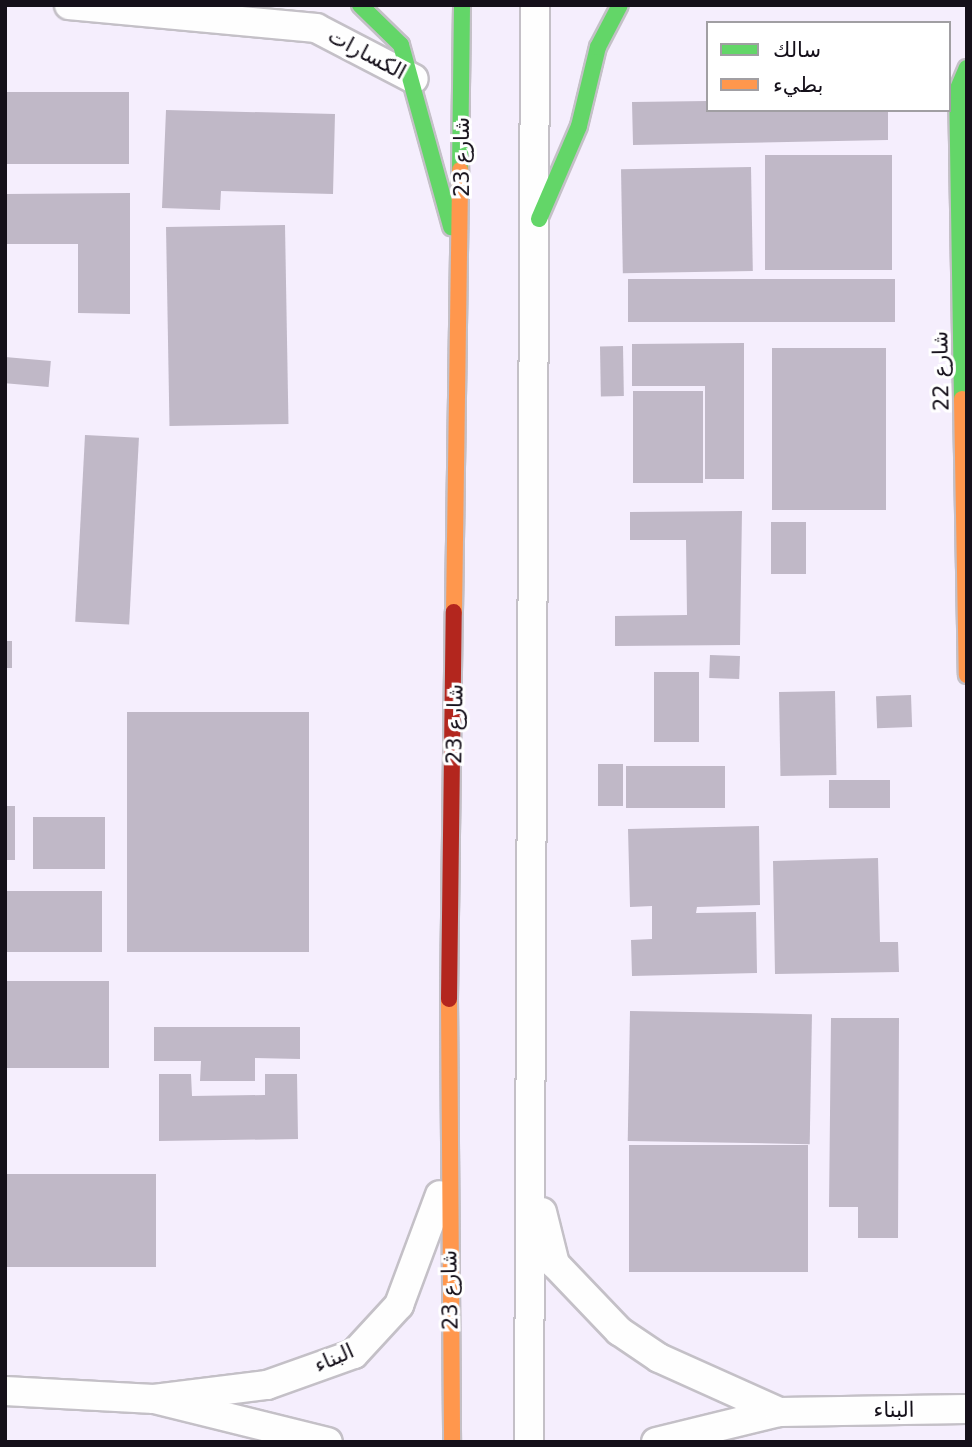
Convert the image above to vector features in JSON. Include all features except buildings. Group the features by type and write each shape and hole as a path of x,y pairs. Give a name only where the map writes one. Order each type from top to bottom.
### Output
{"street":[{"name":"الكسارات","path":"69,5 316,28 414,79"},
{"path":"360,5 401,45 414,79 462,262"},
{"name":"شارع 23","path":"452,1442 447,1172 462,262 462,5"},
{"path":"529,1442 538,219 536,5"},
{"path":"538,219 579,126 598,47 620,5"},
{"name":"شارع 22","path":"967,68 957,91 967,675"},
{"name":"البناء","path":"533,1171 555,1264 587,1302 659,1358 779,1412"},
{"name":"البناء","path":"5,1391 154,1399 267,1385 354,1354 399,1305 447,1172"},
{"name":"البناء","path":"154,1399 328,1442"},
{"name":"البناء","path":"656,1442 779,1412 967,1409"}],"shaded area":[{"path":"5,5 967,5 967,1442 5,1442"}],"traffic: fast":[{"path":"360,5 401,45 451,227"},
{"path":"460,170 462,5"},
{"path":"539,219 579,126 598,47 620,5"},
{"path":"962,399 957,91 967,68"}],"traffic: slow":[{"path":"454,612 460,170"},
{"path":"962,399 967,675"},
{"path":"449,999 452,1442"}],"traffic: jam":[{"path":"449,999 454,612"}]}
